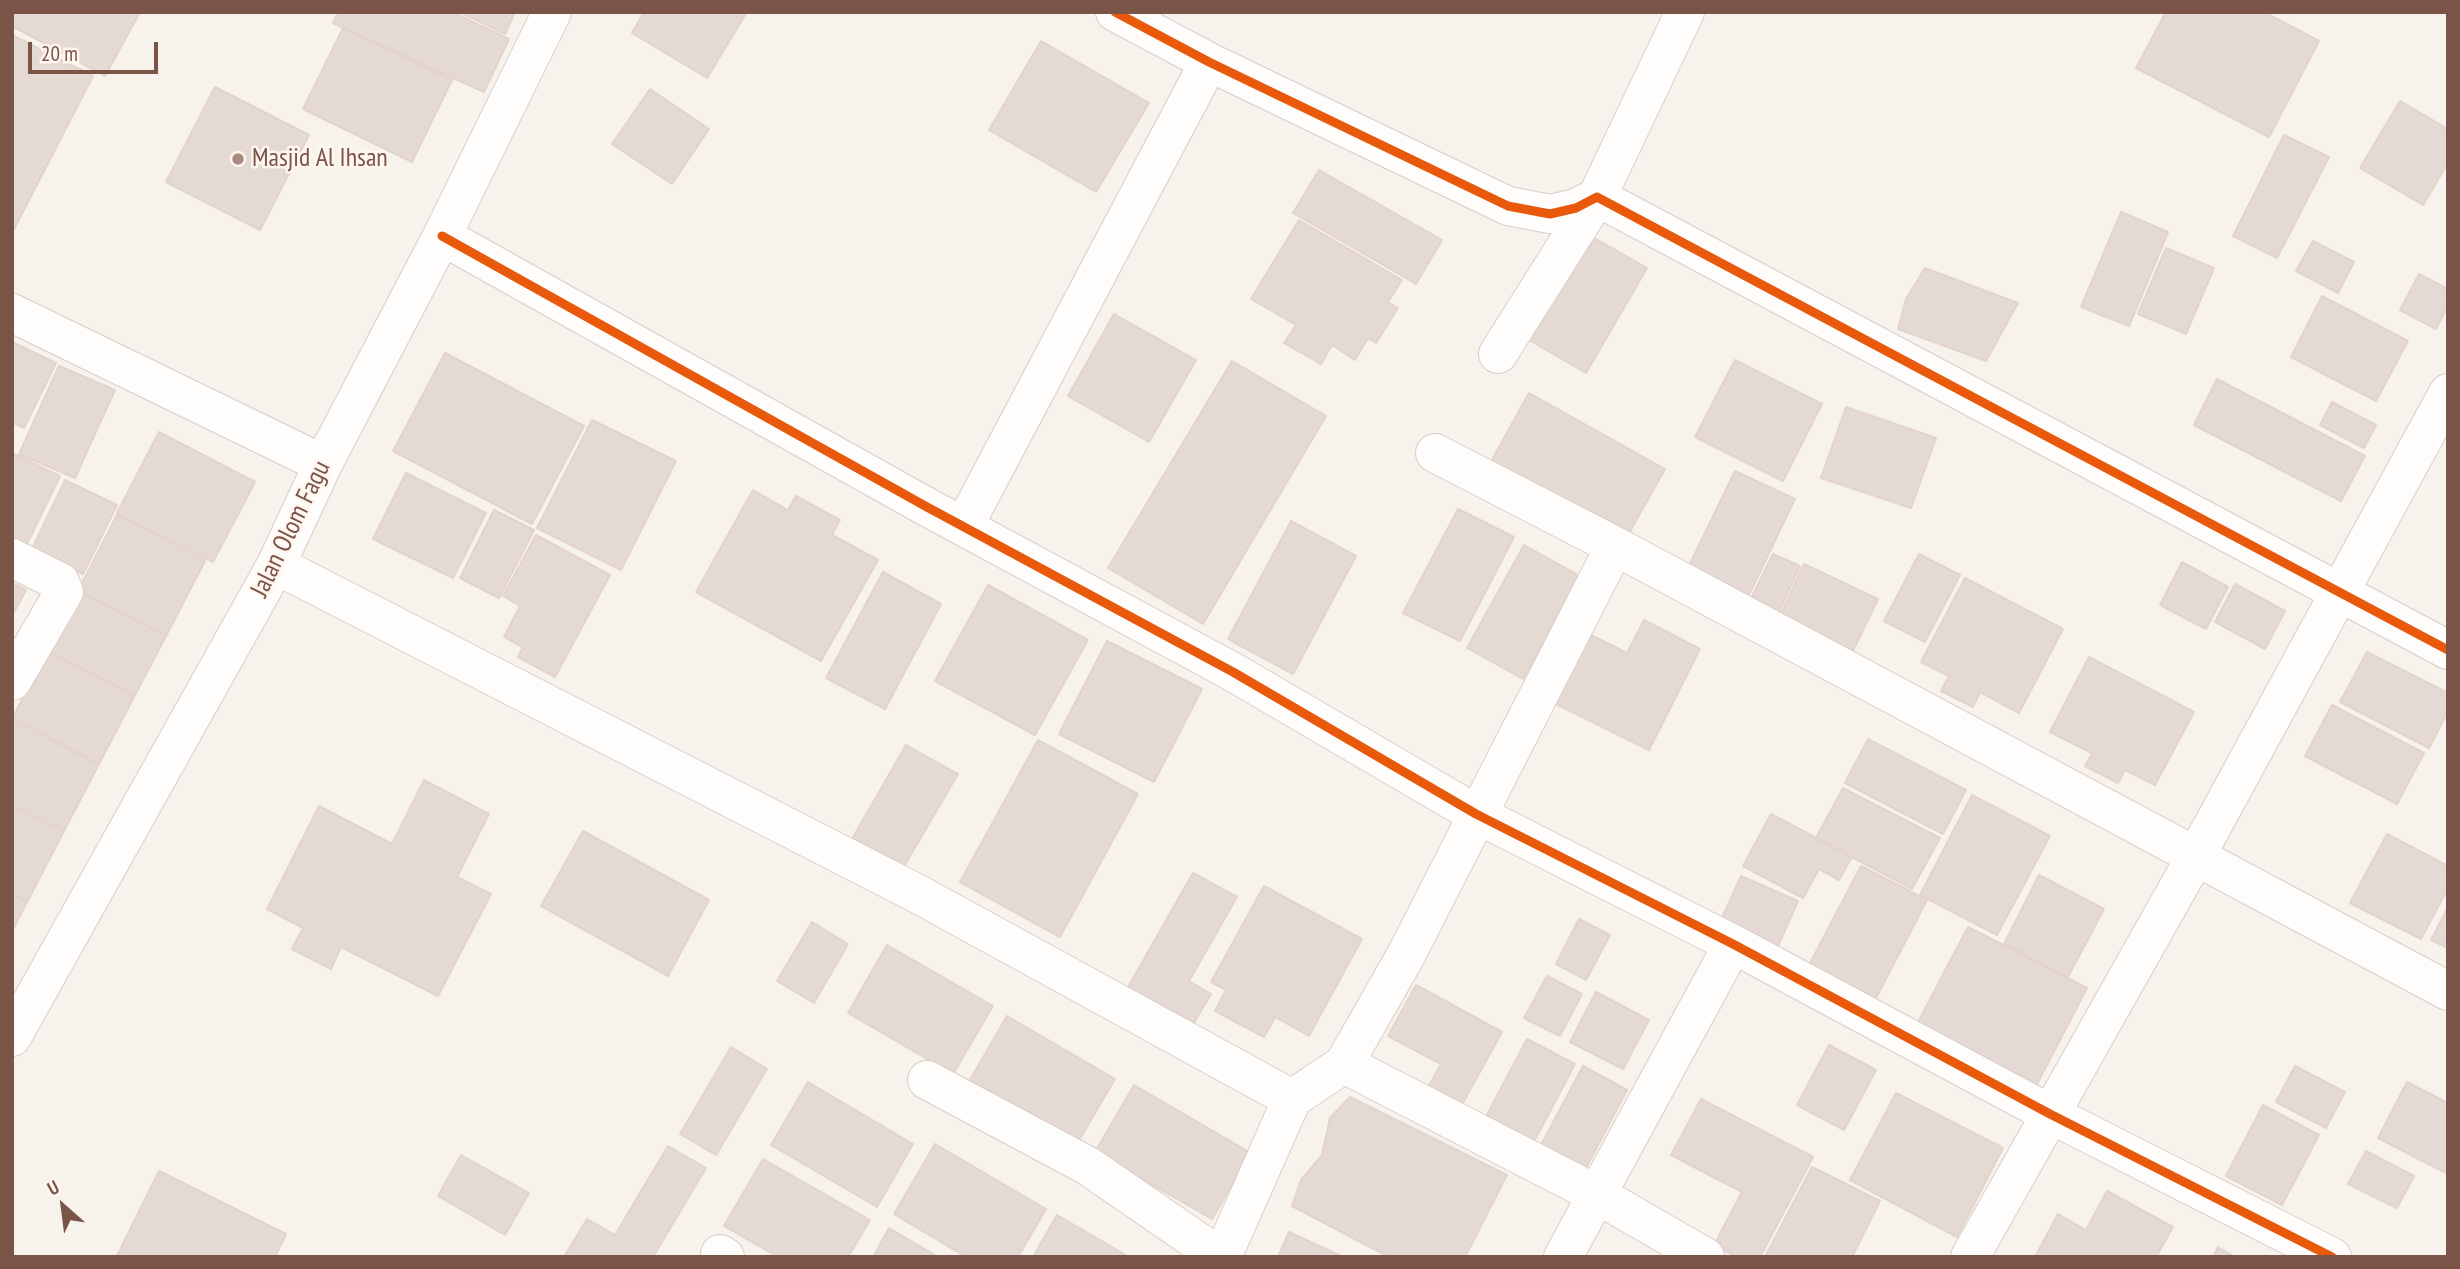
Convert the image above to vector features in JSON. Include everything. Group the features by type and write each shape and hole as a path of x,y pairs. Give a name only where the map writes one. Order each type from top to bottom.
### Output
{"street":[{"name":"Jalan Olom Fagu","path":"12,1037 276,565 323,464 442,236 552,12"},
{"path":"1115,12 1209,62 1508,206 1550,214 1576,208 1597,197"},
{"path":"1498,354 1597,197 1685,12"},
{"path":"964,526 1209,62"},
{"path":"1597,197 2448,650"},
{"path":"442,236 1233,672 1476,814 1733,944 2050,1114 2332,1257"},
{"path":"12,313 323,464"},
{"path":"1970,1257 2196,856 2448,393"},
{"path":"1436,453 1615,545 2448,991"},
{"path":"927,1080 1088,1166 1221,1257 1292,1099 1344,1063 1405,957 1615,545"},
{"path":"12,558 60,582 64,592 12,681"},
{"path":"276,565 906,888 1292,1099"},
{"path":"1563,1257 1733,944"},
{"path":"1344,1063 1596,1194 1705,1257"}],"building":[{"path":"12,12 140,12 105,76 12,26"},
{"path":"338,12 452,12 509,39 484,92 333,23"},
{"path":"460,12 515,12 505,34"},
{"path":"644,12 747,12 707,78 632,33"},
{"path":"2166,12 2264,12 2319,41 2269,137 2136,68"},
{"path":"343,28 452,80 412,162 303,109"},
{"path":"12,35 93,76 12,233"},
{"path":"1041,41 1149,103 1096,192 989,130"},
{"name":"Masjid Al Ihsan","path":"215,87 309,135 260,230 166,182"},
{"path":"650,89 709,129 672,184 612,144"},
{"path":"2400,101 2448,129 2448,163 2423,205 2360,168"},
{"path":"2284,135 2329,157 2277,258 2233,236"},
{"path":"1319,170 1442,240 1416,284 1293,213"},
{"path":"2121,212 2168,232 2129,326 2081,307"},
{"path":"1299,220 1402,280 1388,302 1398,308 1376,343 1368,338 1355,360 1332,345 1321,364 1284,343 1296,325 1251,299"},
{"path":"1589,235 1647,268 1586,373 1529,340"},
{"path":"2313,241 2354,262 2338,293 2296,271"},
{"path":"2166,248 2214,268 2186,334 2138,314"},
{"path":"1925,268 2018,303 1986,361 1898,329 1906,299"},
{"path":"2419,274 2448,289 2448,306 2436,329 2400,310"},
{"path":"2322,296 2408,341 2376,401 2291,357"},
{"path":"1114,314 1196,360 1149,442 1068,396"},
{"path":"12,342 56,363 24,428 12,422"},
{"path":"445,353 584,426 532,524 393,451"},
{"path":"1735,360 1822,404 1783,481 1695,437"},
{"path":"1232,361 1326,416 1203,624 1108,568"},
{"path":"59,366 115,390 75,478 19,454"},
{"path":"2217,379 2365,456 2341,501 2194,425"},
{"path":"1529,393 1665,469 1624,542 1488,467"},
{"path":"2332,402 2376,425 2364,448 2320,425"},
{"path":"1846,407 1936,438 1911,508 1821,478"},
{"path":"592,420 676,461 621,570 537,528"},
{"path":"159,432 255,482 213,562 117,513"},
{"path":"12,453 60,476 24,550 12,544"},
{"path":"1735,471 1795,499 1744,605 1684,576"},
{"path":"406,473 486,513 453,578 373,539"},
{"path":"65,480 117,505 83,574 32,549"},
{"path":"753,490 788,510 796,496 840,520 832,535 878,560 821,661 696,592"},
{"path":"1458,509 1514,537 1460,641 1403,613"},
{"path":"494,510 534,530 499,598 460,578"},
{"path":"117,515 205,561 166,636 78,591"},
{"path":"1291,521 1356,556 1293,674 1228,639"},
{"path":"536,535 610,575 555,677 518,657 523,647 504,637 520,606 503,596"},
{"path":"1524,545 1580,576 1523,679 1467,648"},
{"path":"1773,554 1800,566 1775,620 1747,607"},
{"path":"1919,554 1960,575 1925,642 1884,621"},
{"path":"2182,562 2228,587 2206,629 2160,605"},
{"path":"1804,564 1878,599 1851,655 1778,620"},
{"path":"883,572 941,604 885,709 826,678"},
{"path":"1965,578 2063,629 2019,713 1980,692 1973,707 1941,691 1949,676 1921,662"},
{"path":"12,583 26,590 12,616"},
{"path":"2235,584 2285,611 2265,649 2215,622"},
{"path":"988,585 1088,640 1035,735 935,681"},
{"path":"78,591 166,636 135,695 47,651"},
{"path":"1644,620 1700,649 1649,750 1546,699 1581,630 1627,653"},
{"path":"1107,641 1202,689 1154,782 1059,734"},
{"path":"47,651 135,695 99,764 12,719"},
{"path":"2367,652 2448,693 2448,711 2429,748 2340,702"},
{"path":"2089,657 2194,712 2155,785 2125,770 2118,783 2085,766 2092,753 2050,732"},
{"path":"2332,705 2424,753 2397,804 2305,756"},
{"path":"12,719 99,764 64,831 12,805"},
{"path":"1868,739 1966,790 1943,834 1845,783"},
{"path":"1038,740 1138,794 1060,937 960,882"},
{"path":"906,745 958,774 903,868 852,839"},
{"path":"424,780 489,814 457,877 491,894 438,996 341,947 331,969 292,949 303,928 267,909 319,806 392,844"},
{"path":"1843,788 1940,838 1912,889 1816,838"},
{"path":"1972,795 2050,836 1997,935 1920,895"},
{"path":"12,805 64,831 27,902 12,894"},
{"path":"1771,814 1852,857 1839,880 1819,869 1803,898 1743,866"},
{"path":"583,831 709,900 668,976 541,906"},
{"path":"2387,834 2448,866 2448,888 2421,939 2350,903"},
{"path":"1861,866 1927,900 1874,1002 1808,967"},
{"path":"1193,873 1237,897 1189,981 1211,994 1185,1038 1119,1003"},
{"path":"2039,875 2104,909 2068,977 2004,944"},
{"path":"1741,876 1798,901 1778,946 1721,920"},
{"path":"1264,886 1362,939 1309,1036 1275,1017 1264,1037 1215,1011 1226,990 1211,982"},
{"path":"12,894 27,902 12,931"},
{"path":"2448,907 2448,948 2431,940"},
{"path":"1579,919 1610,935 1586,980 1556,964"},
{"path":"812,922 848,944 814,1003 777,981"},
{"path":"1968,927 2087,988 2036,1086 1917,1024"},
{"path":"887,945 993,1006 953,1074 848,1013"},
{"path":"1547,976 1582,994 1560,1036 1524,1018"},
{"path":"1416,985 1502,1032 1459,1110 1426,1091 1441,1064 1388,1036"},
{"path":"1596,992 1649,1020 1623,1069 1570,1042"},
{"path":"1007,1016 1115,1079 1078,1142 970,1080"},
{"path":"1527,1039 1575,1064 1528,1153 1480,1128"},
{"path":"1829,1045 1876,1070 1844,1130 1797,1105"},
{"path":"731,1047 767,1069 716,1155 680,1134"},
{"path":"1583,1066 1627,1090 1578,1183 1533,1160"},
{"path":"2295,1066 2345,1092 2326,1128 2276,1102"},
{"path":"808,1082 913,1144 877,1207 771,1145"},
{"path":"2407,1082 2448,1103 2448,1174 2378,1138"},
{"path":"1134,1085 1251,1153 1212,1219 1095,1152"},
{"path":"1896,1093 2003,1148 1957,1237 1850,1180"},
{"path":"1350,1097 1507,1175 1465,1257 1389,1257 1292,1206 1301,1180 1322,1155 1330,1118"},
{"path":"1701,1099 1813,1157 1760,1257 1737,1257 1714,1245 1742,1192 1671,1155"},
{"path":"2263,1105 2319,1135 2282,1205 2226,1176"},
{"path":"935,1144 1046,1209 1018,1257 966,1257 894,1214"},
{"path":"668,1146 706,1168 653,1257 564,1257 587,1219 615,1235"},
{"path":"2366,1151 2414,1176 2397,1208 2348,1184"},
{"path":"461,1155 529,1193 505,1235 438,1196"},
{"path":"763,1159 870,1220 848,1257 778,1257 724,1226"},
{"path":"1812,1167 1880,1201 1852,1257 1765,1257"},
{"path":"159,1171 286,1234 275,1257 117,1256"},
{"path":"2107,1191 2173,1227 2156,1257 2035,1257 2058,1214 2086,1230"},
{"path":"1057,1215 1129,1257 1033,1257"},
{"path":"889,1228 938,1257 873,1257"},
{"path":"1289,1232 1343,1257 1278,1257"},
{"path":"2218,1247 2235,1257 2213,1257"}],"cycle path":[{"path":"1115,12 1209,62 1508,206 1550,214 1576,208 1597,197 2448,650"},
{"path":"442,236 927,507 1233,672 1476,814 1733,944 2050,1114 2332,1257"}],"place":[{"name":"Masjid Al Ihsan","path":"238,159"}]}
